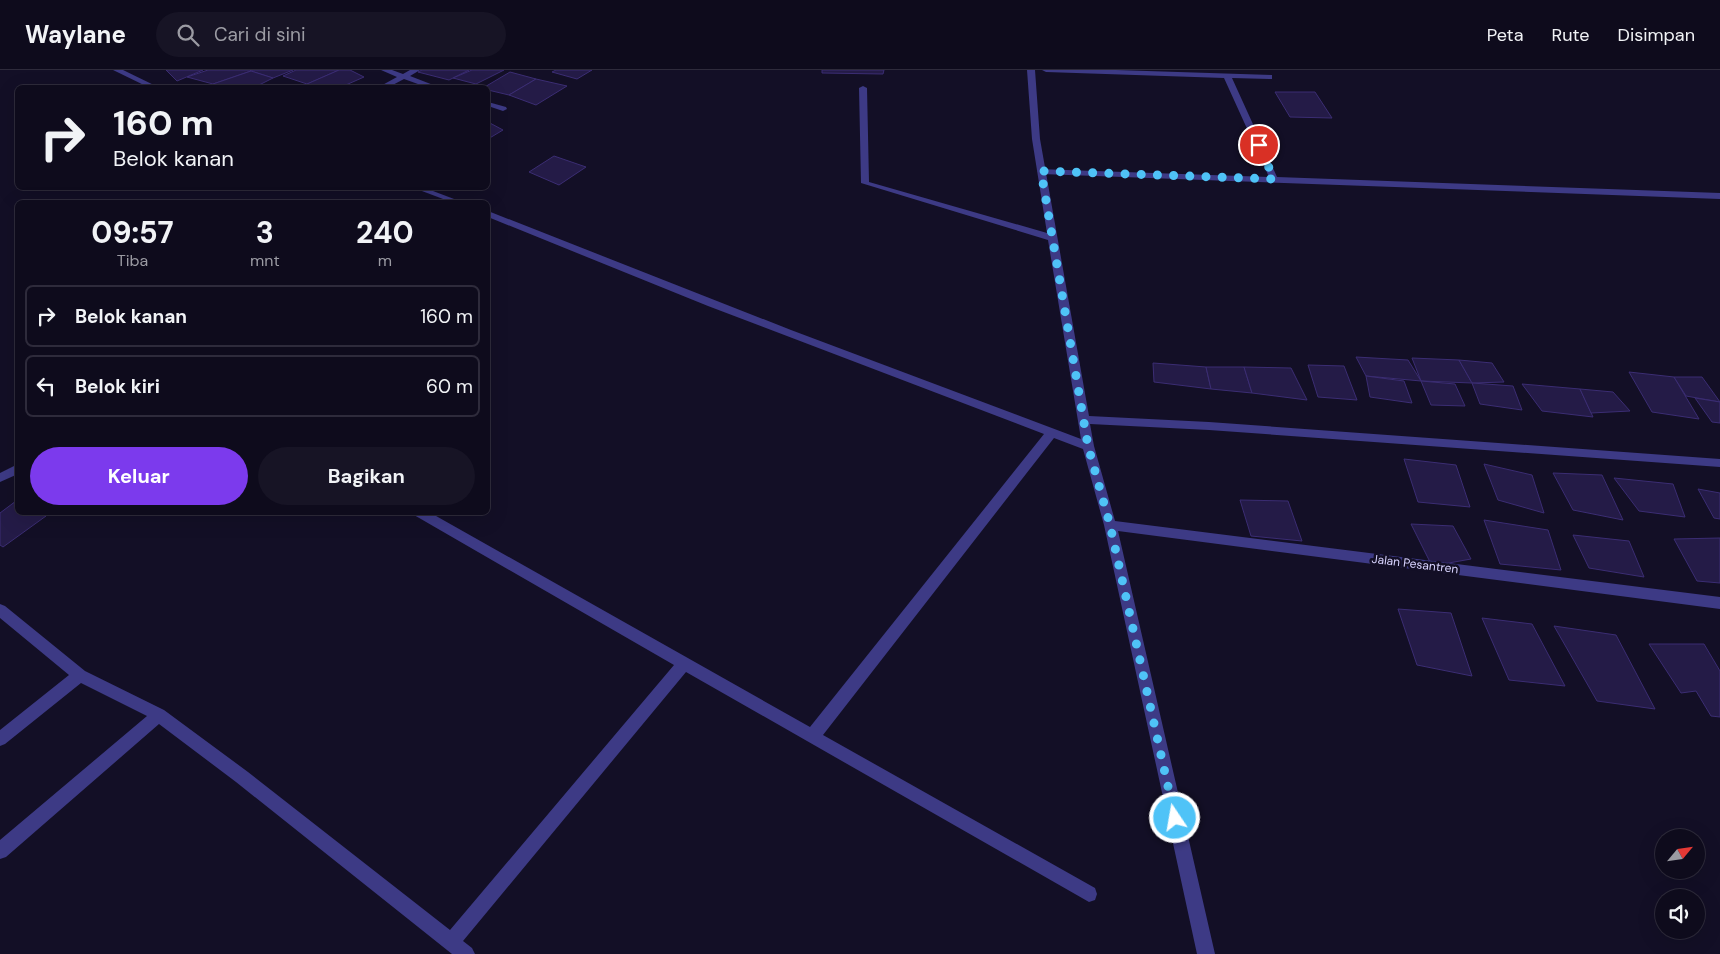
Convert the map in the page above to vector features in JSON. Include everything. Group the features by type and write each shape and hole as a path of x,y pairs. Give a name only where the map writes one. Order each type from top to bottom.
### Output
{"street":[{"path":"117,70 150,85"},
{"path":"385,70 429,85"},
{"path":"386,85 416,70"},
{"path":"1031,70 1036,139 1088,446 1110,525 1206,954"},
{"path":"1046,70 1269,77"},
{"path":"1227,76 1274,179"},
{"path":"863,88 865,183 1053,238"},
{"path":"490,105 503,110"},
{"path":"1041,171 1720,196"},
{"path":"424,190 452,200"},
{"path":"490,215 648,279 1088,446"},
{"path":"1084,420 1208,426 1720,463"},
{"path":"812,737 1052,432"},
{"path":"0,478 15,470"},
{"path":"423,515 1088,894"},
{"name":"Jalan Pesantren","path":"1110,525 1720,603"},
{"path":"0,610 80,675 159,715 242,777 466,954"},
{"path":"451,942 684,664"},
{"path":"0,739 80,675"},
{"path":"0,851 159,715"}],"building":[{"path":"166,70 203,70 177,81"},
{"path":"208,70 251,71 213,84 187,77"},
{"path":"293,70 273,78 251,71"},
{"path":"296,70 339,70 307,84 283,76"},
{"path":"339,70 350,70 364,77 346,85 307,84"},
{"path":"422,70 469,70 449,80 418,72"},
{"path":"472,70 504,70 476,84 453,78"},
{"path":"556,70 592,70 577,79 552,72"},
{"path":"822,70 884,70 883,74 822,73"},
{"path":"251,71 273,78 259,85 213,84"},
{"path":"510,72 536,79 509,95 490,90 490,85 488,85"},
{"path":"536,79 567,86 536,105 509,95"},
{"path":"1275,92 1315,92 1332,118 1290,117"},
{"path":"490,123 503,130 490,138"},
{"path":"554,156 586,167 559,185 529,172"},
{"path":"1356,357 1408,360 1421,381 1366,376"},
{"path":"1412,358 1459,360 1472,383 1421,381"},
{"path":"1459,360 1492,363 1504,382 1472,383"},
{"path":"1153,363 1206,367 1211,389 1154,382"},
{"path":"1308,365 1344,366 1357,400 1318,397"},
{"path":"1206,367 1244,367 1252,393 1211,389"},
{"path":"1244,367 1291,368 1307,400 1252,393"},
{"path":"1629,372 1674,377 1699,419 1652,412"},
{"path":"1366,376 1404,381 1412,403 1370,397"},
{"path":"1674,377 1702,377 1720,402 1686,396"},
{"path":"1421,381 1455,384 1465,406 1431,405"},
{"path":"1472,383 1513,386 1522,410 1480,404"},
{"path":"1522,384 1580,389 1593,417 1542,411"},
{"path":"1580,389 1613,392 1630,411 1591,413"},
{"path":"1695,398 1720,402 1720,423 1712,422"},
{"path":"1404,459 1456,465 1470,507 1418,502"},
{"path":"1484,464 1532,475 1544,513 1498,500"},
{"path":"1553,473 1602,475 1623,520 1573,510"},
{"path":"1614,478 1673,484 1685,517 1639,511"},
{"path":"1698,489 1720,493 1720,519 1714,518"},
{"path":"1240,500 1288,501 1302,541 1251,536"},
{"path":"15,502 15,515 46,516 3,547 0,545 0,513"},
{"path":"1484,520 1548,530 1561,570 1500,564"},
{"path":"1411,524 1453,526 1471,559 1432,566"},
{"path":"1573,535 1629,541 1644,577 1589,568"},
{"path":"1720,538 1720,583 1697,581 1674,539"},
{"path":"1398,609 1451,613 1472,676 1417,665"},
{"path":"1482,618 1532,624 1565,686 1509,680"},
{"path":"1554,626 1616,635 1655,709 1597,701"},
{"path":"1649,644 1704,644 1720,671 1720,717 1711,716 1696,691 1681,693"}],"route":[{"path":"1175,818 1110,525 1088,446 1041,171 1274,179 1259,145"}]}
